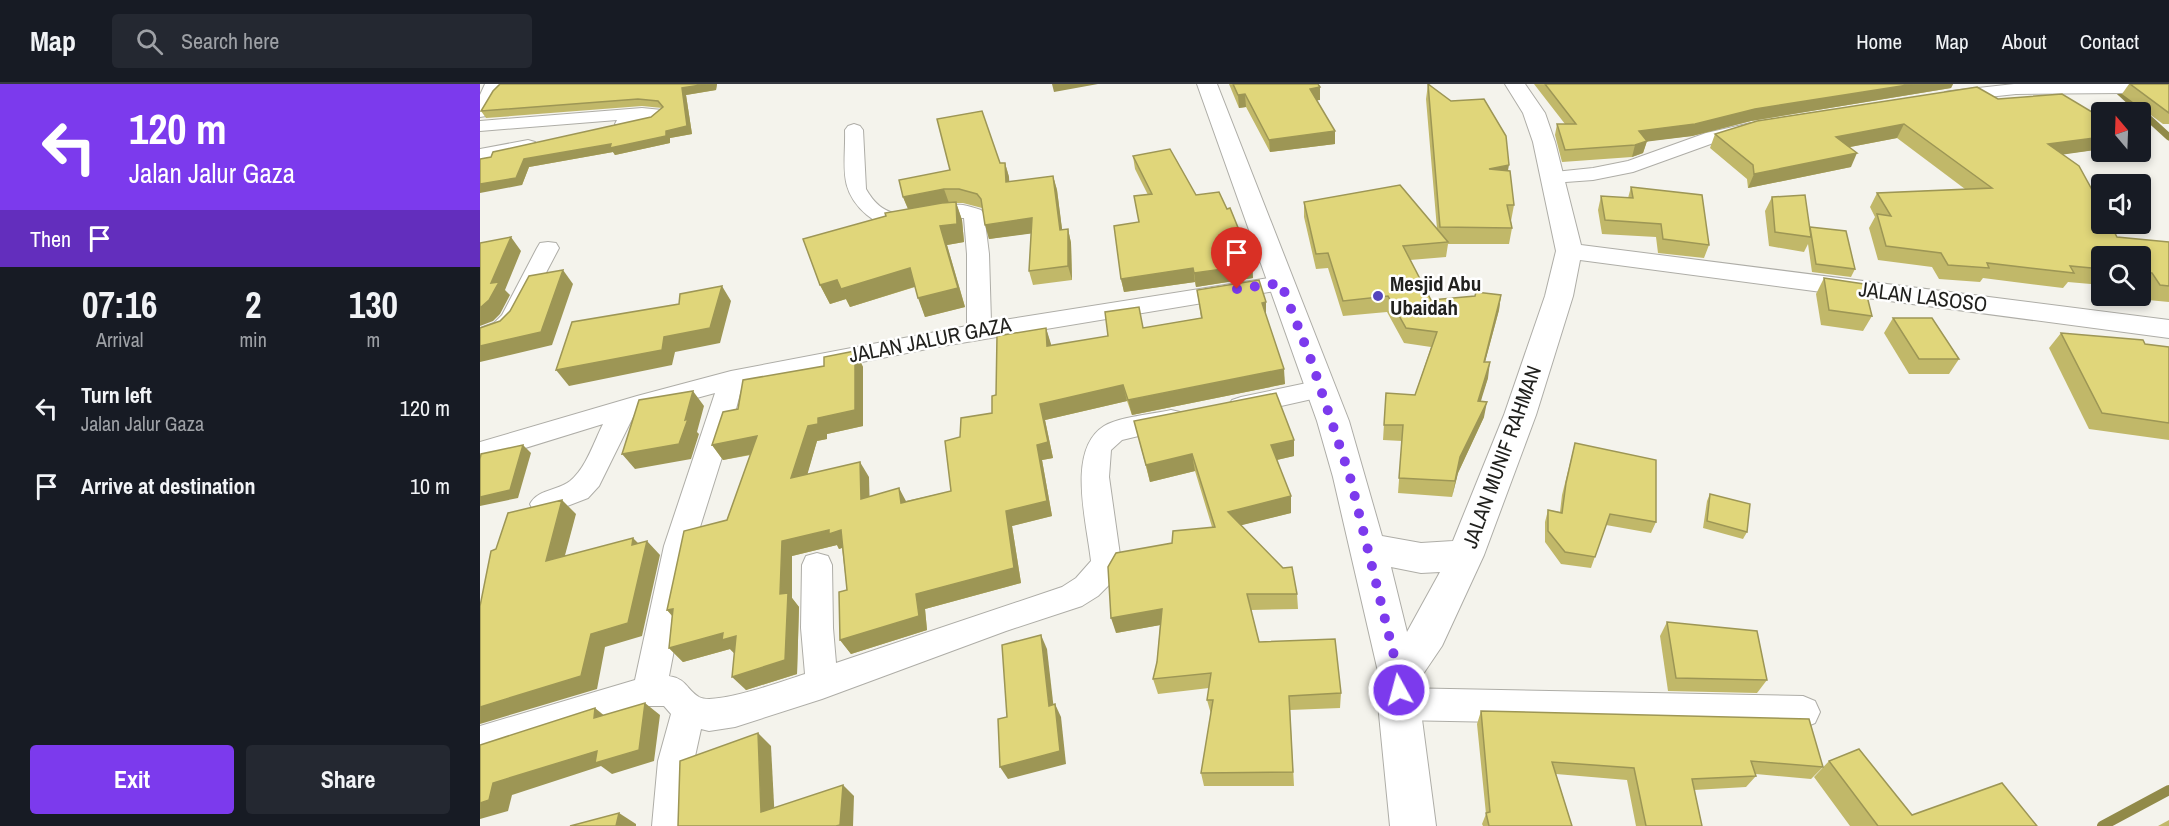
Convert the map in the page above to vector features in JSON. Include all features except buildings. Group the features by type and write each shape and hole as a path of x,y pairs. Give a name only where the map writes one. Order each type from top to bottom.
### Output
{"street":[{"path":"480,112 494,84"},
{"path":"1207,84 1321,389 1350,477 1399,690 1413,826"},
{"name":"JALAN MUNIF RAHMAN","path":"1399,690 1466,555 1520,415 1559,296 1569,252 1552,177 1534,113 1515,84"},
{"path":"1937,98 2016,89 2122,88 2139,84"},
{"path":"480,126 642,113 656,114 649,118 568,137"},
{"path":"1552,177 1593,174 1633,166 1713,137 1774,124"},
{"path":"854,130 856,189 862,200 882,217 890,221 901,221 963,211 974,214 977,232 979,330"},
{"path":"480,155 548,141"},
{"path":"480,337 502,328 511,319 548,248"},
{"name":"JALAN LASOSO","path":"1569,252 2169,329"},
{"name":"JALAN JALUR GAZA","path":"480,452 731,380 979,330 1281,283"},
{"path":"649,691 679,546 717,432 731,380"},
{"path":"480,743 649,691 673,692 689,710 710,715 735,711 822,684 1004,618 1071,597 1087,587 1098,576 1106,562 1095,477 1096,453 1100,444 1114,432 1321,389"},
{"path":"544,504 578,490 589,479 624,409"},
{"path":"1366,546 1421,558 1466,555"},
{"path":"817,565 822,684"},
{"path":"1399,690 1803,712"},
{"path":"670,826 676,761 689,710"}],"waterway":[{"path":"2111,84 2169,137"},
{"path":"2102,826 2169,790"}],"place":[{"name":"Mesjid Abu Ubaidah","path":"1378,296"}],"route":[{"path":"1237,289 1281,283 1333,421 1350,477 1399,676 1399,690"}]}
